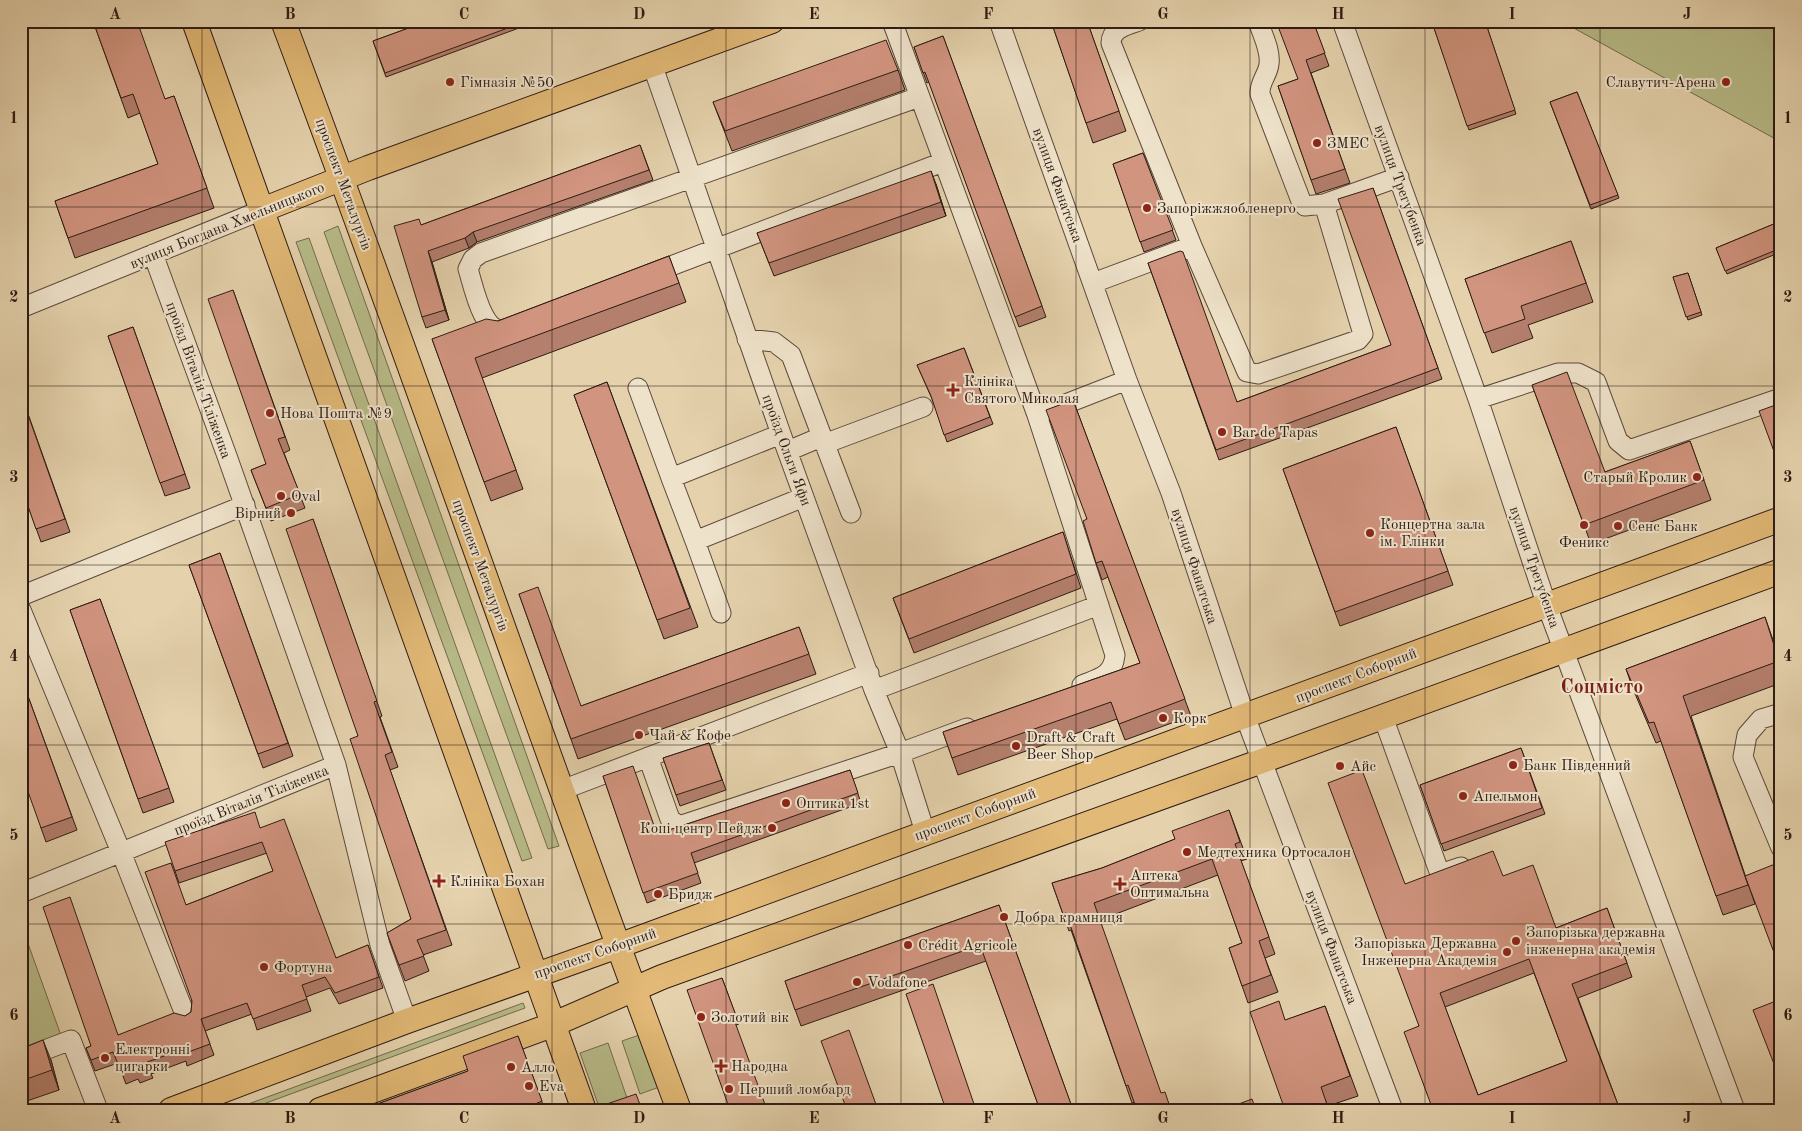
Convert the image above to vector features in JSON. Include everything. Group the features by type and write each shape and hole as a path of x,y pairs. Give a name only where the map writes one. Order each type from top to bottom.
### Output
{"main road":[{"path":"194,21 584,1110"},
{"name":"проспект Металургів","path":"283,21 342,178 633,988 679,1110"},
{"name":"вулиця Богдана Хмельницького","path":"262,210 342,178 772,21"},
{"name":"проспект Соборний","path":"171,1110 406,1021 618,946 1245,716 1546,603 1781,519"},
{"path":"320,1110 552,1025 633,988 1781,571"}],"street":[{"path":"892,21 1038,415 1115,655 1114,666 1109,673 1064,692"},
{"name":"вулиця Фанатська","path":"999,21 1127,380 1171,493 1245,716 1393,1110"},
{"path":"1139,21 1117,30 1111,37 1112,43 1192,246 1247,372 1258,374 1362,338 1363,334 1324,204"},
{"path":"1258,21 1269,56 1269,66 1260,84 1260,94 1301,201 1305,206 1324,204 1399,177"},
{"name":"вулиця Трегубенка","path":"1342,21 1478,399 1546,603 1565,649 1735,1110"},
{"name":"проїзд Ольги Яфи","path":"652,66 784,442 900,753 925,832"},
{"path":"519,323 501,330 486,321 468,268 473,259 481,253 920,96"},
{"path":"636,280 943,162"},
{"name":"вулиця Богдана Хмельницького","path":"21,308 262,210"},
{"path":"1093,283 1192,246"},
{"name":"проїзд Віталія Тіліженка","path":"21,893 336,765 153,254"},
{"path":"747,339 774,342 791,355 851,513"},
{"path":"1478,399 1558,373 1578,373 1596,382 1618,442 1629,450 1781,398"},
{"path":"1038,415 1127,380"},
{"path":"638,388 721,613"},
{"path":"671,478 784,442 822,440 922,407"},
{"path":"694,541 804,497"},
{"path":"21,596 244,505"},
{"path":"562,790 648,757 1100,605"},
{"path":"21,610 121,852 186,1018"},
{"path":"1781,713 1761,719 1748,736 1743,757 1781,848"},
{"path":"1383,717 1440,874 1475,862"},
{"path":"648,757 670,819 679,826 900,753 982,722"},
{"path":"336,765 380,945 406,1021"},
{"path":"21,1059 71,1040 98,1110"},
{"path":"668,1080 670,1110"}],"green space":[{"name":"Славутич-Арена","path":"1561,21 1781,21 1781,142"},
{"path":"338,226 559,846 548,849 324,232"},
{"path":"309,238 532,858 522,861 296,242"},
{"path":"21,924 63,1041 21,1056"},
{"path":"523,1003 525,1008 247,1110 232,1110"},
{"path":"645,1033 662,1086 640,1094 622,1041"},
{"path":"608,1043 627,1098 599,1107 580,1053"}],"building":[{"path":"93,21 137,21 165,99 174,96 207,188 68,238 55,201 158,164 133,94 121,98"},
{"path":"428,21 527,21 385,73 373,41"},
{"path":"1051,21 1087,21 1119,111 1086,123"},
{"path":"1276,21 1313,21 1325,53 1306,60 1345,169 1311,180 1278,86 1298,79"},
{"path":"1433,21 1485,21 1515,110 1467,126"},
{"path":"943,36 1042,306 1015,317 925,72 923,73 914,47"},
{"path":"886,40 898,70 725,131 713,102"},
{"path":"1577,92 1618,195 1590,205 1550,102"},
{"path":"640,145 649,170 473,232 465,238 428,251 445,310 422,317 394,226 419,219 421,225"},
{"name":"Запоріжжяобленерго","path":"1143,153 1173,230 1140,242 1113,164"},
{"path":"931,171 941,202 769,263 757,233"},
{"path":"1373,188 1438,368 1216,450 1148,263 1180,251 1183,252 1237,402 1391,345 1338,199"},
{"path":"1781,221 1781,248 1725,271 1716,248"},
{"path":"1571,241 1586,283 1521,306 1525,319 1484,333 1465,279"},
{"path":"669,256 679,283 475,358 516,470 484,482 432,339 486,319 498,321"},
{"path":"1688,273 1701,312 1686,317 1673,277"},
{"path":"233,290 285,437 278,439 300,494 266,508 251,470 266,464 208,299"},
{"path":"133,327 185,474 160,483 108,336"},
{"name":"Клініка Святого Миколая","path":"964,348 990,417 944,435 931,396 917,365"},
{"path":"1567,372 1605,472 1690,441 1704,480 1584,525 1532,385"},
{"path":"607,382 690,608 657,620 574,395"},
{"path":"21,395 65,519 36,529 21,486"},
{"path":"1073,400 1185,699 1119,724 1111,702 952,758 943,732 1140,663 1102,561 1096,563 1083,521 1087,519 1046,410"},
{"path":"1781,403 1781,464 1779,465 1759,411"},
{"name":"Концертна зала ім. Глінки","path":"1396,427 1448,571 1335,612 1283,469"},
{"path":"313,519 377,701 374,702 392,752 385,755 446,930 417,940 424,956 399,965 387,933 411,919 350,739 358,736 286,529"},
{"path":"1063,532 1076,574 909,639 893,598"},
{"path":"220,553 288,743 258,754 189,565"},
{"path":"538,587 581,706 799,627 809,654 571,739 519,594"},
{"path":"100,599 169,788 138,799 70,610"},
{"path":"1765,617 1779,661 1683,696 1748,885 1716,896 1654,722 1649,723 1626,669"},
{"path":"21,677 72,817 41,828 21,772"},
{"path":"709,743 722,780 676,795 663,758"},
{"path":"1521,748 1542,808 1441,844 1420,785"},
{"path":"633,766 657,834 850,770 858,793 691,853 698,873 643,893 603,776"},
{"name":"Запорізька Державна Інженерна Академія","path":"1362,770 1405,884 1493,851 1503,876 1533,865 1556,928 1607,908 1627,963 1572,984 1620,1110 1433,1110 1404,1032 1419,1026 1328,783","holes":["1529,959 1567,1061 1478,1095 1440,993"]},
{"path":"1229,810 1240,842 1235,844 1269,937 1259,941 1271,975 1242,986 1229,948 1242,943 1212,859 1094,903 1161,1093 1165,1092 1171,1110 1137,1110 1128,1085 1126,1086 1066,913 1063,914 1052,883 1102,868 1175,839 1172,831"},
{"path":"255,812 260,828 284,819 336,958 368,945 379,977 335,993 325,977 302,985 307,999 253,1019 247,1003 201,1019 210,1044 183,1054 181,1050 147,1062 148,1066 135,1072 134,1068 122,1073 113,1052 91,1060 86,1048 91,1046 43,907 70,897 118,1035 174,1013 185,1016 191,1012 192,1001 145,872 171,863 186,905 273,871 262,842 175,871 165,842"},
{"path":"1780,862 1781,865 1781,971 1745,876"},
{"path":"999,905 1072,1107 1065,1110 1040,1110 980,945 795,1010 785,981"},
{"path":"722,978 735,1013 732,1014 767,1110 730,1110 687,990"},
{"path":"933,984 976,1110 946,1110 906,994"},
{"path":"1781,999 1781,1082 1753,1010"},
{"path":"1279,1001 1285,1020 1325,1006 1350,1076 1321,1087 1329,1110 1285,1110 1250,1012"},
{"path":"849,1030 878,1110 847,1110 821,1041"},
{"path":"518,1036 542,1101 521,1110 361,1110 468,1071 463,1056"},
{"path":"43,1040 52,1070 21,1081 21,1049"},
{"path":"636,1094 642,1110 602,1110 601,1106"},
{"path":"1252,1099 1256,1110 1223,1110"},
{"path":"1693,1103 1695,1110 1675,1110"}],"place":[{"name":"Гімназія №50","path":"450,82"},
{"name":"Славутич-Арена","path":"1726,82"},
{"name":"ЗМЕС","path":"1317,143"},
{"name":"Запоріжжяобленерго","path":"1147,208"},
{"name":"Клініка Святого Миколая","path":"953,390"},
{"name":"Нова Пошта №9","path":"270,413"},
{"name":"Bar de Tapas","path":"1222,432"},
{"name":"Старый Кролик","path":"1697,477"},
{"name":"Oval","path":"281,496"},
{"name":"Вірний","path":"291,513"},
{"name":"Феникс","path":"1584,525"},
{"name":"Сенс Банк","path":"1618,526"},
{"name":"Концертна зала ім. Глінки","path":"1370,533"},
{"name":"Корк","path":"1163,718"},
{"name":"Чай & Кофе","path":"639,735"},
{"name":"Draft & Craft Beer Shop","path":"1016,746"},
{"name":"Банк Південний","path":"1513,765"},
{"name":"Айс","path":"1340,766"},
{"name":"Апельмон","path":"1463,796"},
{"name":"Оптика 1st","path":"786,803"},
{"name":"Копі центр Пейдж","path":"772,828"},
{"name":"Медтехника Ортосалон","path":"1187,852"},
{"name":"Клініка Бохан","path":"439,881"},
{"name":"Аптека Оптимальна","path":"1120,884"},
{"name":"Бридж","path":"658,894"},
{"name":"Добра крамниця","path":"1004,917"},
{"name":"Запорізька державна інженерна академія","path":"1516,941"},
{"name":"Crédit Agricole","path":"908,945"},
{"name":"Запорізька Державна Інженерна Академія","path":"1507,952"},
{"name":"Фортуна","path":"264,967"},
{"name":"Vodafone","path":"857,982"},
{"name":"Золотий вік","path":"701,1017"},
{"name":"Електронні цигарки","path":"105,1058"},
{"name":"Народна","path":"721,1066"},
{"name":"Алло","path":"511,1067"},
{"name":"Eva","path":"529,1086"},
{"name":"Перший ломбард","path":"729,1089"}],"district":[{"name":"Соцмісто","path":"1602,686"}]}
